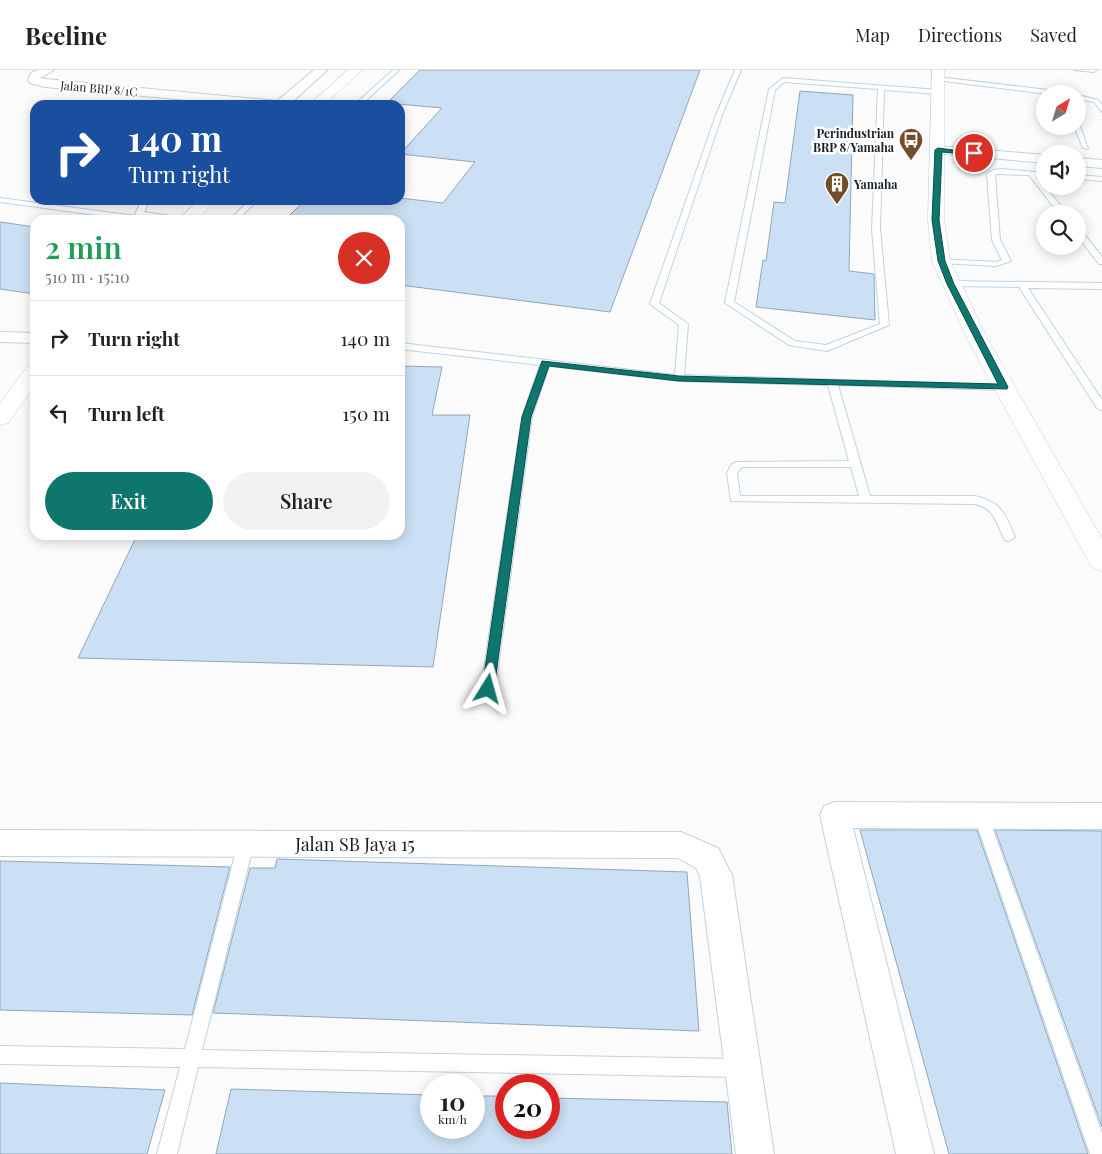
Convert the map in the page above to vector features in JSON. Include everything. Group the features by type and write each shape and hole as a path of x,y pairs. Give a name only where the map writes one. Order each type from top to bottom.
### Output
{"main road":[{"path":"322,100 356,70"},
{"path":"938,80 936,220 941,261 1004,387 1102,562"},
{"path":"191,215 203,205"},
{"path":"0,418 30,377"}],"street":[{"name":"Jalan BRP 8/1C","path":"48,70 35,76 34,80 54,84 228,100"},
{"path":"288,100 321,70"},
{"path":"938,150 1036,158"},
{"path":"1086,163 1102,164"},
{"path":"0,337 30,338"},
{"path":"914,1154 835,815 1102,816"},
{"name":"Jalan SB Jaya 15","path":"0,843 681,846 707,858 716,876 743,1068"},
{"path":"743,1068 755,1154"}],"lane":[{"path":"363,100 396,70"},
{"path":"679,378 684,324 654,304 719,115 738,70"},
{"path":"1077,70 1094,70"},
{"path":"881,88 876,229 885,325 827,348 792,343 728,303 772,89 783,80 881,88 938,80 1036,91"},
{"path":"1086,99 1096,101 1102,109"},
{"path":"941,261 996,264 1007,261 996,240 991,174 1002,171 1036,174"},
{"path":"1031,174 1056,205"},
{"path":"1086,178 1102,179"},
{"path":"0,200 30,204"},
{"path":"40,205 120,215"},
{"path":"238,215 249,205"},
{"path":"1086,242 1102,262"},
{"path":"951,284 1102,286"},
{"path":"1022,285 1102,408"},
{"path":"405,347 679,378 1004,387"},
{"path":"488,689 527,417 546,363"},
{"path":"832,382 865,499"},
{"path":"854,464 741,464 736,466 732,473 736,499 983,501 990,503 998,511 1009,537"},
{"path":"981,816 1100,1154"},
{"path":"167,1154 246,843"},
{"path":"0,1055 743,1068"}],"building":[{"path":"420,70 700,70 610,312 405,286 405,215 290,215 300,205 405,205 405,199 443,203 475,162 405,155 405,149 442,108 405,105 405,100 390,100"},
{"name":"Yamaha","path":"800,91 853,95 849,271 874,274 875,320 756,307 763,260 766,261 774,202 785,203"},
{"path":"0,222 30,226 30,293 0,289"},
{"path":"405,366 442,367 432,415 470,415 433,667 78,658 135,540 405,540"},
{"path":"860,830 977,830 1088,1154 949,1154"},
{"path":"995,830 1102,831 1102,1127"},
{"path":"277,859 687,872 699,1031 213,1013 250,868 275,868"},
{"path":"0,861 230,867 192,1015 0,1010"},
{"path":"0,1083 165,1090 147,1154 0,1154"},
{"path":"231,1089 420,1095 420,1139 485,1139 485,1096 495,1096 495,1139 560,1139 560,1098 727,1102 732,1154 216,1154"}],"place":[{"name":"Perindustrian BRP 8/Yamaha","path":"911,161"},
{"name":"Yamaha","path":"837,205"}],"route":[{"path":"488,689 527,417 546,363 679,378 1004,387 978,340 941,261 936,220 938,150 974,153"}]}
